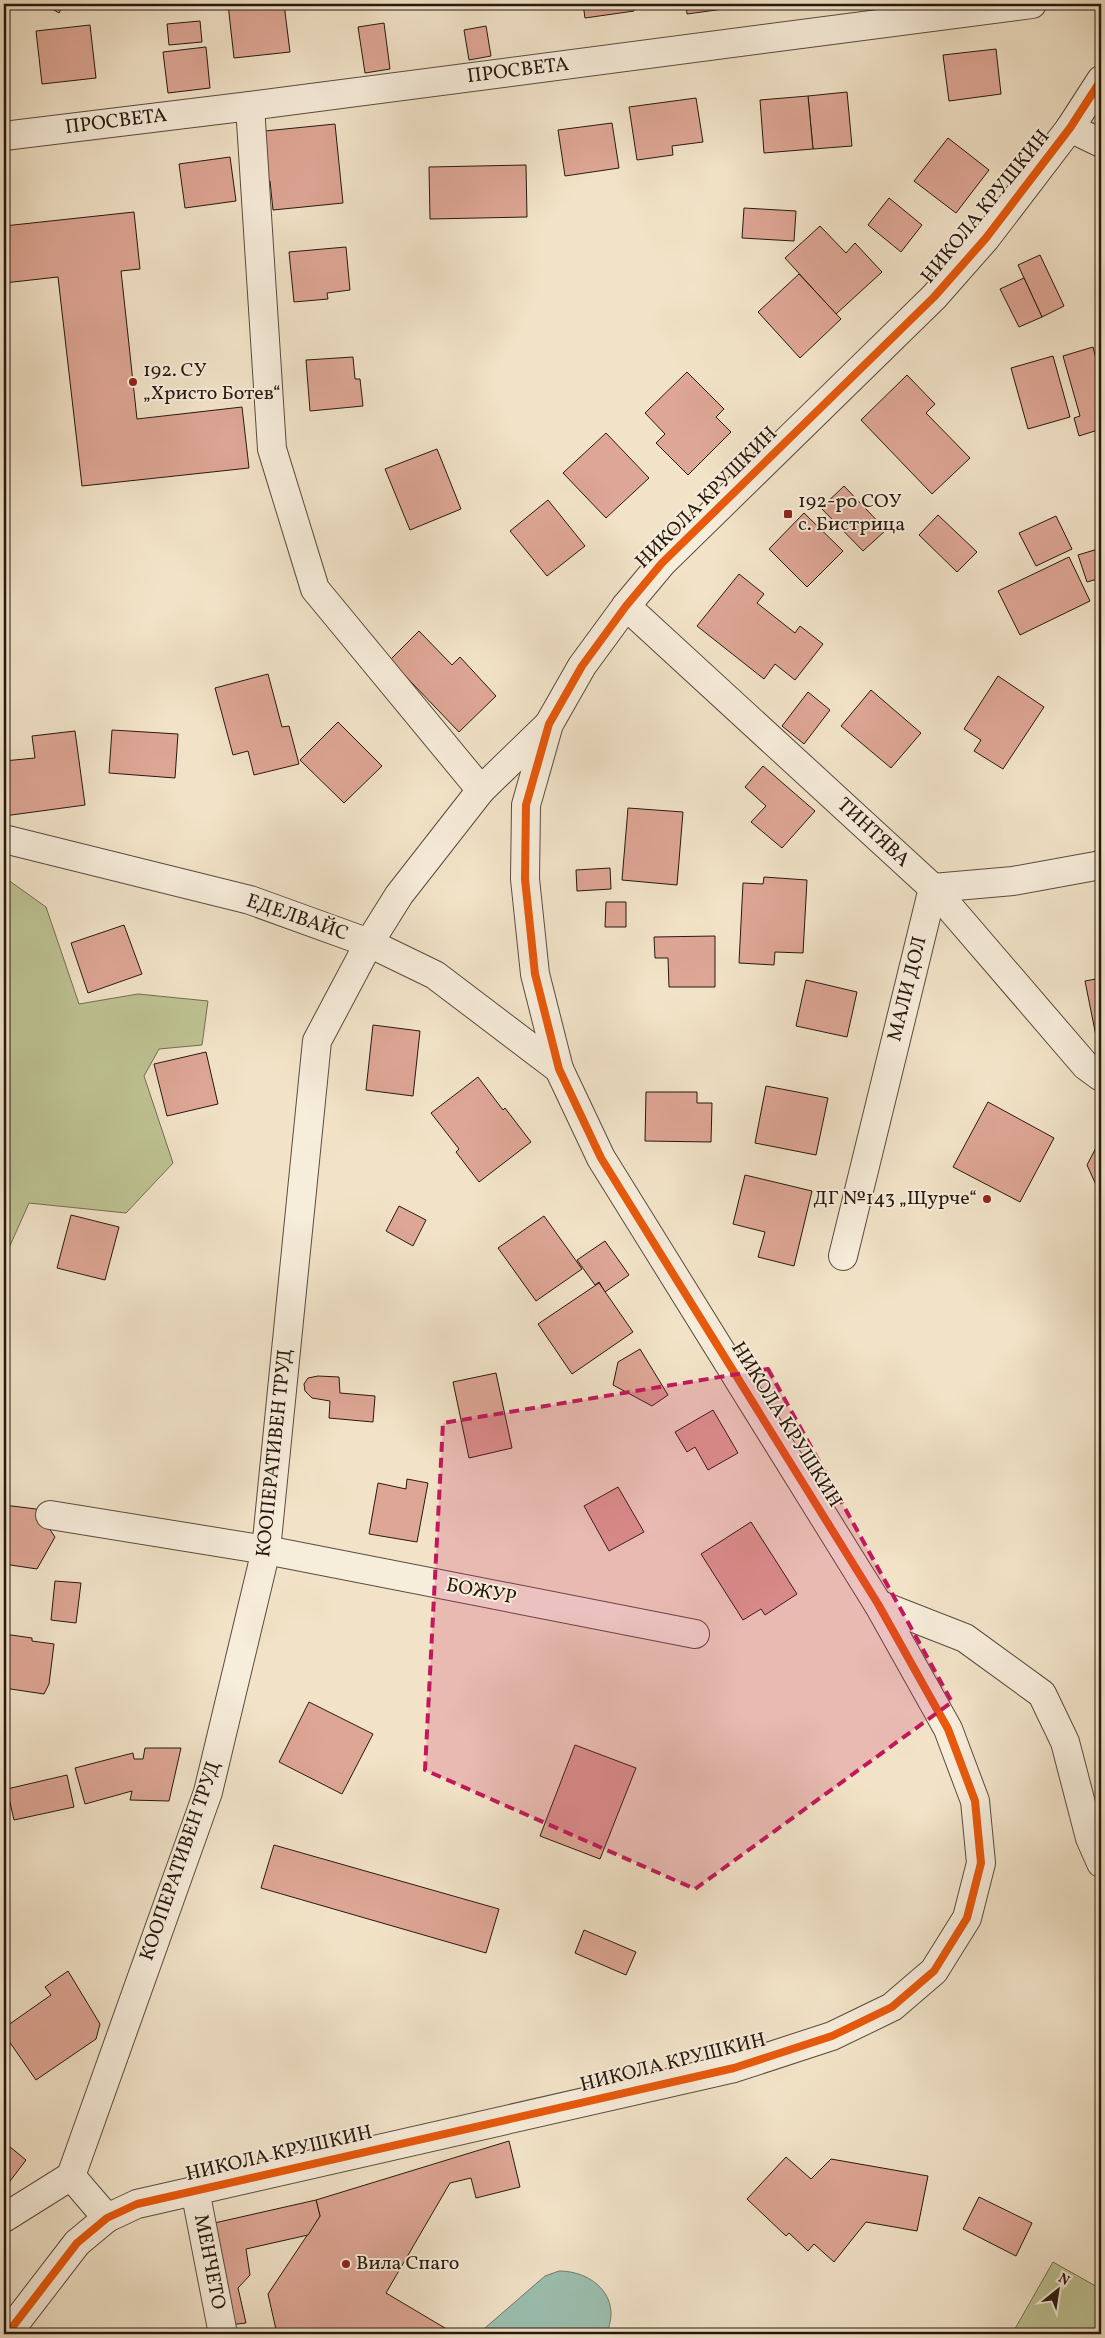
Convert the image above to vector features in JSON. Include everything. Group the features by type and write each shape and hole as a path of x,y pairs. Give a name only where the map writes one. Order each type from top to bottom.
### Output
{"street":[{"name":"ПРОСВЕТА","path":"4,136 250,106 1032,4"},
{"name":"НИКОЛА КРУШКИН","path":"7,2334 77,2243 107,2218 137,2204 734,2068 832,2036 892,2007 934,1971 967,1918 981,1863 975,1801 948,1729 878,1604 601,1158 558,1068 535,974 525,879 526,805 549,724 582,666 626,606 662,563 934,297 986,238 1070,128 1101,80"},
{"path":"250,106 272,449 315,589 481,790"},
{"path":"1070,128 1101,143"},
{"name":"ТИНТЯВА","path":"626,606 932,888 1086,1066 1101,1077"},
{"name":"КООПЕРАТИВЕН ТРУД","path":"71,2176 208,1792 266,1550 317,1041 369,943 399,895 481,790 549,724"},
{"name":"ЕДЕЛВАЙС","path":"4,839 250,900 369,943 435,975 558,1068"},
{"path":"932,888 1013,881 1101,866"},
{"name":"МАЛИ ДОЛ","path":"843,1256 932,888"},
{"name":"БОЖУР","path":"50,1515 266,1550 695,1634"},
{"path":"878,1604 965,1638 1042,1694 1066,1742 1090,1838 1101,1863"},
{"path":"4,2218 71,2176 107,2218"},
{"name":"МЕНЧЕТО","path":"195,2190 223,2334"}],"highlighted area":[{"path":"768,1369 952,1702 695,1889 425,1770 443,1423"}],"shaded area":[{"path":"4,877 46,907 79,1004 138,994 208,1001 202,1045 159,1049 144,1076 173,1163 126,1213 29,1203 4,1259"},
{"path":"1053,2262 1101,2289 1101,2334 1012,2334"},
{"path":"559,2271 572,2272 584,2276 602,2289 611,2309 606,2334 478,2334 545,2276"}],"building":[{"path":"44,4 64,4 59,13"},
{"path":"228,4 284,4 290,52 234,58"},
{"path":"583,4 633,4 634,11 585,18"},
{"path":"686,4 744,4 745,6 687,14"},
{"path":"200,21 202,42 169,45 167,24"},
{"path":"384,23 390,69 365,73 358,27"},
{"path":"90,25 96,78 42,84 36,31"},
{"path":"486,26 491,56 469,60 464,30"},
{"path":"206,47 210,88 168,93 163,52"},
{"path":"996,49 1001,94 949,101 943,55"},
{"path":"847,92 852,146 813,149 808,96"},
{"path":"808,96 813,149 764,153 760,100"},
{"path":"696,98 703,142 672,146 673,155 637,160 629,107"},
{"path":"612,123 619,168 565,176 558,130"},
{"path":"335,124 343,203 273,210 270,181 260,181 265,131"},
{"path":"948,138 989,170 956,213 914,181"},
{"path":"230,157 236,201 185,208 179,164"},
{"path":"526,165 527,217 430,219 429,167"},
{"path":"889,198 922,225 901,252 868,225"},
{"path":"744,208 796,211 794,241 742,238"},
{"path":"134,212 140,269 121,271 137,419 242,407 249,468 82,486 58,277 4,283 4,226"},
{"path":"820,226 846,253 855,243 882,272 836,314 785,258"},
{"path":"346,247 350,290 327,293 328,299 294,302 289,252"},
{"path":"1040,255 1064,306 1042,317 1018,265"},
{"path":"799,274 841,319 800,358 758,312"},
{"path":"1024,278 1042,317 1019,327 1000,289"},
{"path":"1093,347 1101,378 1101,429 1079,436 1074,418 1080,416 1063,356"},
{"path":"1053,356 1070,417 1028,429 1011,368"},
{"path":"353,357 355,379 360,379 363,406 310,411 306,360"},
{"path":"687,372 724,409 716,417 731,432 688,475 656,443 665,434 645,413"},
{"path":"907,375 935,404 926,413 970,458 932,494 861,420"},
{"path":"606,433 649,478 606,518 563,473"},
{"path":"437,449 461,509 410,530 385,469"},
{"path":"844,486 886,530 863,551 821,508"},
{"path":"548,500 585,546 547,576 510,531"},
{"path":"804,513 843,551 807,587 769,549"},
{"path":"938,515 977,552 957,572 919,535"},
{"path":"1056,516 1072,549 1036,566 1019,533"},
{"path":"1101,548 1101,578 1087,582 1078,555"},
{"path":"1069,557 1090,601 1020,635 998,591"},
{"path":"739,574 764,594 757,603 795,633 800,626 823,644 795,680 775,664 764,679 697,626"},
{"path":"419,631 452,665 460,657 496,696 459,732 390,660"},
{"path":"268,674 282,727 289,726 299,764 254,775 248,751 233,755 215,688"},
{"path":"998,676 1044,707 1003,769 974,751 981,740 964,729"},
{"path":"871,690 921,733 891,768 841,726"},
{"path":"808,692 830,710 804,744 782,726"},
{"path":"338,722 382,766 344,803 300,760"},
{"path":"112,730 178,734 175,778 109,773"},
{"path":"75,731 85,805 4,816 4,761 35,758 32,736"},
{"path":"763,766 815,811 782,848 751,822 766,806 745,787"},
{"path":"628,808 683,812 677,885 622,880"},
{"path":"610,868 611,889 577,891 576,870"},
{"path":"764,877 807,880 803,953 775,952 774,965 739,963 743,883 763,884"},
{"path":"606,902 626,902 626,927 605,927"},
{"path":"124,925 142,974 88,993 71,943"},
{"path":"715,936 715,987 669,987 668,958 655,958 654,937"},
{"path":"1101,978 1101,1040 1097,1041 1085,981"},
{"path":"806,980 857,992 847,1037 796,1026"},
{"path":"373,1025 420,1031 413,1096 366,1090"},
{"path":"206,1052 218,1104 167,1116 154,1064"},
{"path":"478,1077 531,1142 479,1182 456,1152 459,1149 431,1113"},
{"path":"766,1086 828,1098 816,1155 755,1143"},
{"path":"646,1092 697,1092 697,1103 712,1103 711,1142 645,1141"},
{"path":"988,1102 1054,1138 1020,1202 953,1167"},
{"path":"1101,1138 1101,1196 1087,1165"},
{"path":"745,1175 812,1191 794,1266 758,1257 765,1232 733,1224"},
{"path":"399,1206 426,1220 413,1246 386,1231"},
{"path":"71,1215 119,1227 105,1280 57,1268"},
{"path":"544,1216 582,1269 536,1301 498,1248"},
{"path":"605,1241 629,1275 605,1292 599,1282 595,1285 577,1260"},
{"path":"599,1283 633,1332 572,1374 538,1324"},
{"path":"640,1349 668,1395 652,1406 613,1385 618,1362"},
{"path":"496,1373 512,1448 469,1458 453,1382"},
{"path":"318,1376 339,1377 340,1393 375,1396 373,1422 329,1418 330,1401 312,1398 305,1391 304,1384 308,1378"},
{"path":"713,1410 738,1453 708,1470 695,1447 687,1452 675,1432"},
{"path":"407,1479 428,1483 417,1542 369,1534 378,1483 406,1489"},
{"path":"618,1487 644,1532 609,1551 584,1506"},
{"path":"4,1505 44,1510 42,1518 55,1537 37,1569 4,1564"},
{"path":"751,1522 797,1594 765,1615 761,1609 743,1620 701,1554"},
{"path":"55,1581 81,1583 76,1623 51,1620"},
{"path":"4,1634 32,1638 32,1641 54,1644 49,1684 44,1694 4,1688"},
{"path":"309,1702 373,1734 342,1794 279,1762"},
{"path":"575,1745 636,1768 600,1859 540,1836"},
{"path":"145,1748 181,1748 169,1801 130,1800 132,1791 85,1804 75,1768 133,1753 134,1759 143,1759"},
{"path":"67,1775 74,1807 14,1820 7,1789"},
{"path":"274,1845 499,1909 486,1953 261,1888"},
{"path":"584,1930 636,1952 626,1975 575,1953"},
{"path":"68,1971 100,2024 96,2039 36,2080 4,2034 4,2028 51,1995 45,1987"},
{"name":"Вила Спаго","path":"509,2141 520,2187 476,2198 471,2178 450,2183 386,2293 450,2331 448,2334 277,2334 268,2294 320,2216 316,2200"},
{"path":"4,2142 26,2160 4,2189"},
{"path":"786,2157 811,2179 831,2159 928,2176 917,2231 866,2222 834,2262 814,2244 808,2251 789,2233 786,2236 747,2199"},
{"path":"979,2197 1032,2223 1016,2256 963,2229"},
{"path":"316,2200 320,2216 308,2235 246,2249 250,2275 238,2288 246,2323 229,2325 210,2224"}],"cycle path":[{"path":"7,2334 77,2243 107,2218 137,2204 734,2068 832,2036 892,2007 934,1971 967,1918 981,1863 975,1801 948,1729 878,1604 601,1158 559,1069 535,974 525,879 526,805 549,724 582,666 626,606 662,563 934,297 986,238 1070,128 1101,80"}],"place":[{"name":"192. СУ „Христо Ботев“","path":"133,382"},
{"name":"192-ро СОУ с. Бистрица","path":"788,514"},
{"name":"ДГ №143 „Щурче“","path":"987,1199"},
{"name":"Вила Спаго","path":"346,2264"}]}
